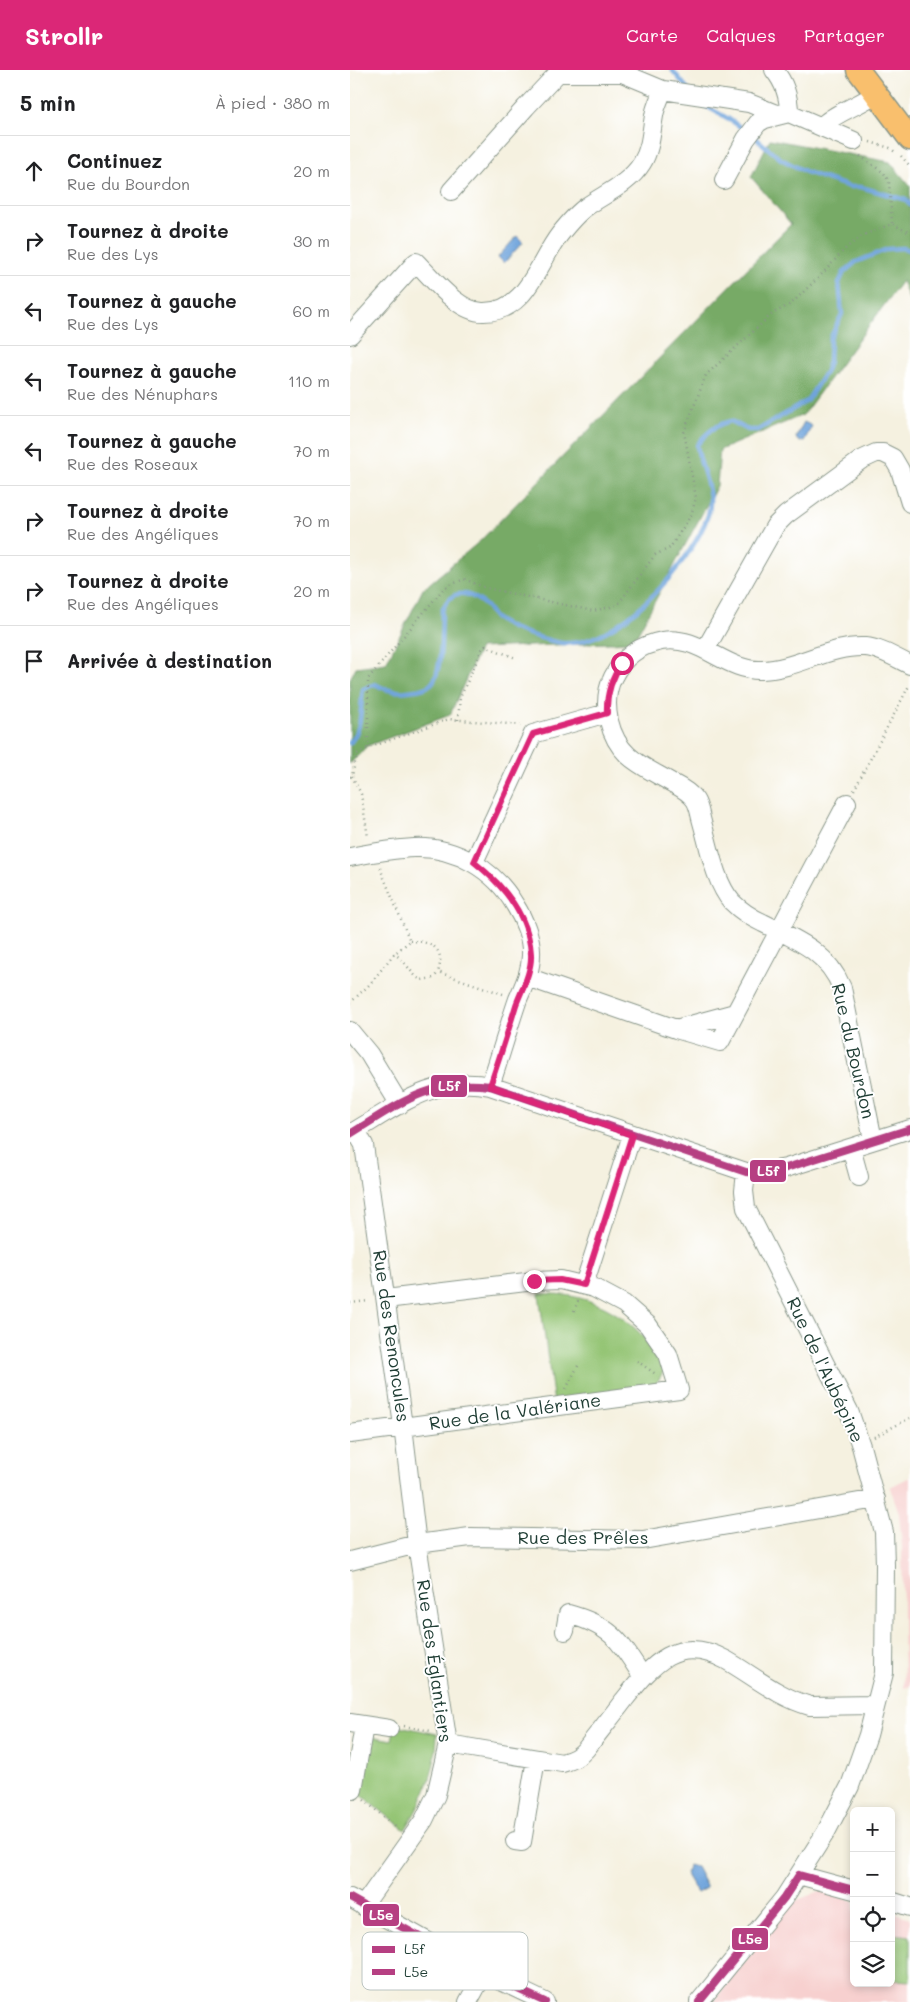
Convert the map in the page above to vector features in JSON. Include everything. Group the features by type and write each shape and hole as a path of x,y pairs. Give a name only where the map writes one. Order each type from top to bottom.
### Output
{"main road":[{"path":"858,70 910,139"}],"street":[{"path":"774,70 787,92 789,113"},
{"path":"450,191 558,73 622,73 663,90 749,103 776,114 789,113 854,141"},
{"path":"350,335 416,262 462,307 486,312 512,304 522,295 558,236 576,215 622,184 643,162 650,144 655,110 663,90"},
{"path":"822,126 876,93"},
{"path":"724,180 746,139 758,123 765,119 789,113"},
{"path":"705,650 774,526 786,515 861,460 876,453 888,454 893,458 900,470 910,504"},
{"name":"Rue du Bourdon","path":"873,1140 839,981 824,958 814,950 744,912 726,895 695,801 686,791 634,760 621,750 613,735 607,713 607,695 611,681 622,663 636,650 664,640 695,644 741,667 759,671 778,669 848,648 866,647 910,665"},
{"path":"474,862 533,734 607,713"},
{"path":"527,977 676,1029 720,1042 847,803"},
{"path":"350,857 416,848 437,850 474,862 501,885 521,914 532,955 527,977 490,1086"},
{"path":"676,1029 735,1013"},
{"path":"350,1031 369,1054 400,1105"},
{"path":"353,1133 428,1091 444,1085 475,1083 490,1086 746,1172 758,1173 786,1168 910,1130"},
{"name":"Rue des Renoncules","path":"353,1133 364,1145 403,1426 417,1544"},
{"path":"386,1299 534,1281 560,1280 584,1285 632,1135"},
{"path":"850,1148 860,1177"},
{"name":"Rue de l'Aubépine","path":"707,1999 784,1898 826,1832 850,1786 868,1735 884,1674 884,1532 862,1446 849,1411 746,1208 744,1191 746,1172"},
{"name":"Rue de la Valériane","path":"350,1434 679,1390 668,1354 648,1325 632,1310 614,1298 584,1285"},
{"name":"Rue des Prêles","path":"350,1562 417,1544 470,1536 643,1540 876,1499"},
{"name":"Rue des Églantiers","path":"357,1902 411,1840 436,1795 448,1739 417,1544"},
{"path":"565,1631 568,1614 599,1625 617,1640 643,1677"},
{"path":"448,1739 562,1763 580,1756 651,1667 671,1655 689,1650 699,1651 725,1660 781,1695 810,1706 875,1705"},
{"path":"353,1790 357,1725 389,1729"},
{"path":"515,1841 522,1842 536,1759"},
{"path":"799,1875 850,1889"},
{"path":"357,1902 411,1932"},
{"path":"895,1902 910,1907"},
{"path":"468,2002 475,1990"},
{"path":"520,1990 545,2002"}],"path":[{"path":"854,141 857,154 884,173 891,189 892,224"},
{"path":"892,224 910,233"},
{"path":"368,748 368,679 444,588 464,579 486,588 594,610 619,603 655,555 670,548 691,515 696,498 684,432 706,375 772,314 791,304 826,271 846,248 863,235 892,224"},
{"path":"458,720 460,698 482,649 485,646 516,658"},
{"path":"847,803 910,684"},
{"path":"369,846 361,794 351,777 357,754 368,748 449,719 519,724 533,734"},
{"path":"379,864 410,941"},
{"path":"350,1003 369,985 394,954 410,941 428,943 436,947 440,965 438,972 434,978 421,980 410,972 408,965 401,958 394,954"},
{"path":"438,972 518,999"},
{"path":"557,1406 579,1364"},
{"path":"862,1446 910,1418"},
{"path":"389,1729 391,1724 448,1739"},
{"path":"353,1790 411,1840"}],"shaded area":[{"path":"910,1477 910,1686 904,1688 902,1547 899,1513 890,1487"},
{"path":"820,1891 850,1900 850,1987 895,1987 895,1913 910,1918 910,2002 713,2002 793,1902"}],"green space":[{"path":"770,139 890,162 910,186 910,302 902,281 803,415 720,450 717,486 633,642 480,648 450,715 367,746 350,764 350,679 356,667 386,663 423,589 480,541 791,224 751,177"},
{"path":"539,1294 559,1294 596,1303 629,1323 643,1336 665,1369 653,1389 554,1403"},
{"path":"395,1725 437,1734 432,1772 428,1784 405,1830 360,1794 371,1741 375,1737 392,1740"},
{"path":"895,1934 910,1936 910,1981 895,1980"}],"water":[{"path":"517,236 523,242 504,263 498,257"},
{"path":"804,422 812,426 804,441 800,442 796,437"},
{"path":"689,1865 696,1867 706,1886 706,1888 697,1893 685,1873"}],"waterway":[{"path":"672,70 687,88"},
{"path":"698,102 729,119 747,132"},
{"path":"753,136 781,159 806,172 850,187 861,187 906,200 910,205"},
{"path":"350,743 359,724 363,689 375,684 383,688 404,692 423,689 431,684 438,670 442,611 450,598 455,595 467,595 480,601 495,618 512,628 562,643 583,641 605,632 628,618 669,578 700,534 708,515 710,507 709,489 697,445 708,433 721,424 731,421 748,430 758,430 807,401 826,371 829,361 830,339 842,314 839,283 844,272 856,262 888,249 903,248 910,250"}],"transit line":[{"name":"L5f","path":"350,1134 416,1096 449,1086 468,1085 490,1086 746,1172 758,1173 786,1168 910,1129"},
{"name":"L5e","path":"799,1875 850,1889"},
{"name":"L5e","path":"699,2002 784,1898 799,1875"},
{"name":"L5e","path":"350,1898 411,1932"},
{"name":"L5e","path":"520,1990 545,2002"}],"route":[{"path":"534,1281 560,1280 584,1285 632,1135 490,1086 527,977 532,955 521,914 512,899 501,885 474,862 533,734 607,713 607,695 611,681 622,663"}]}
